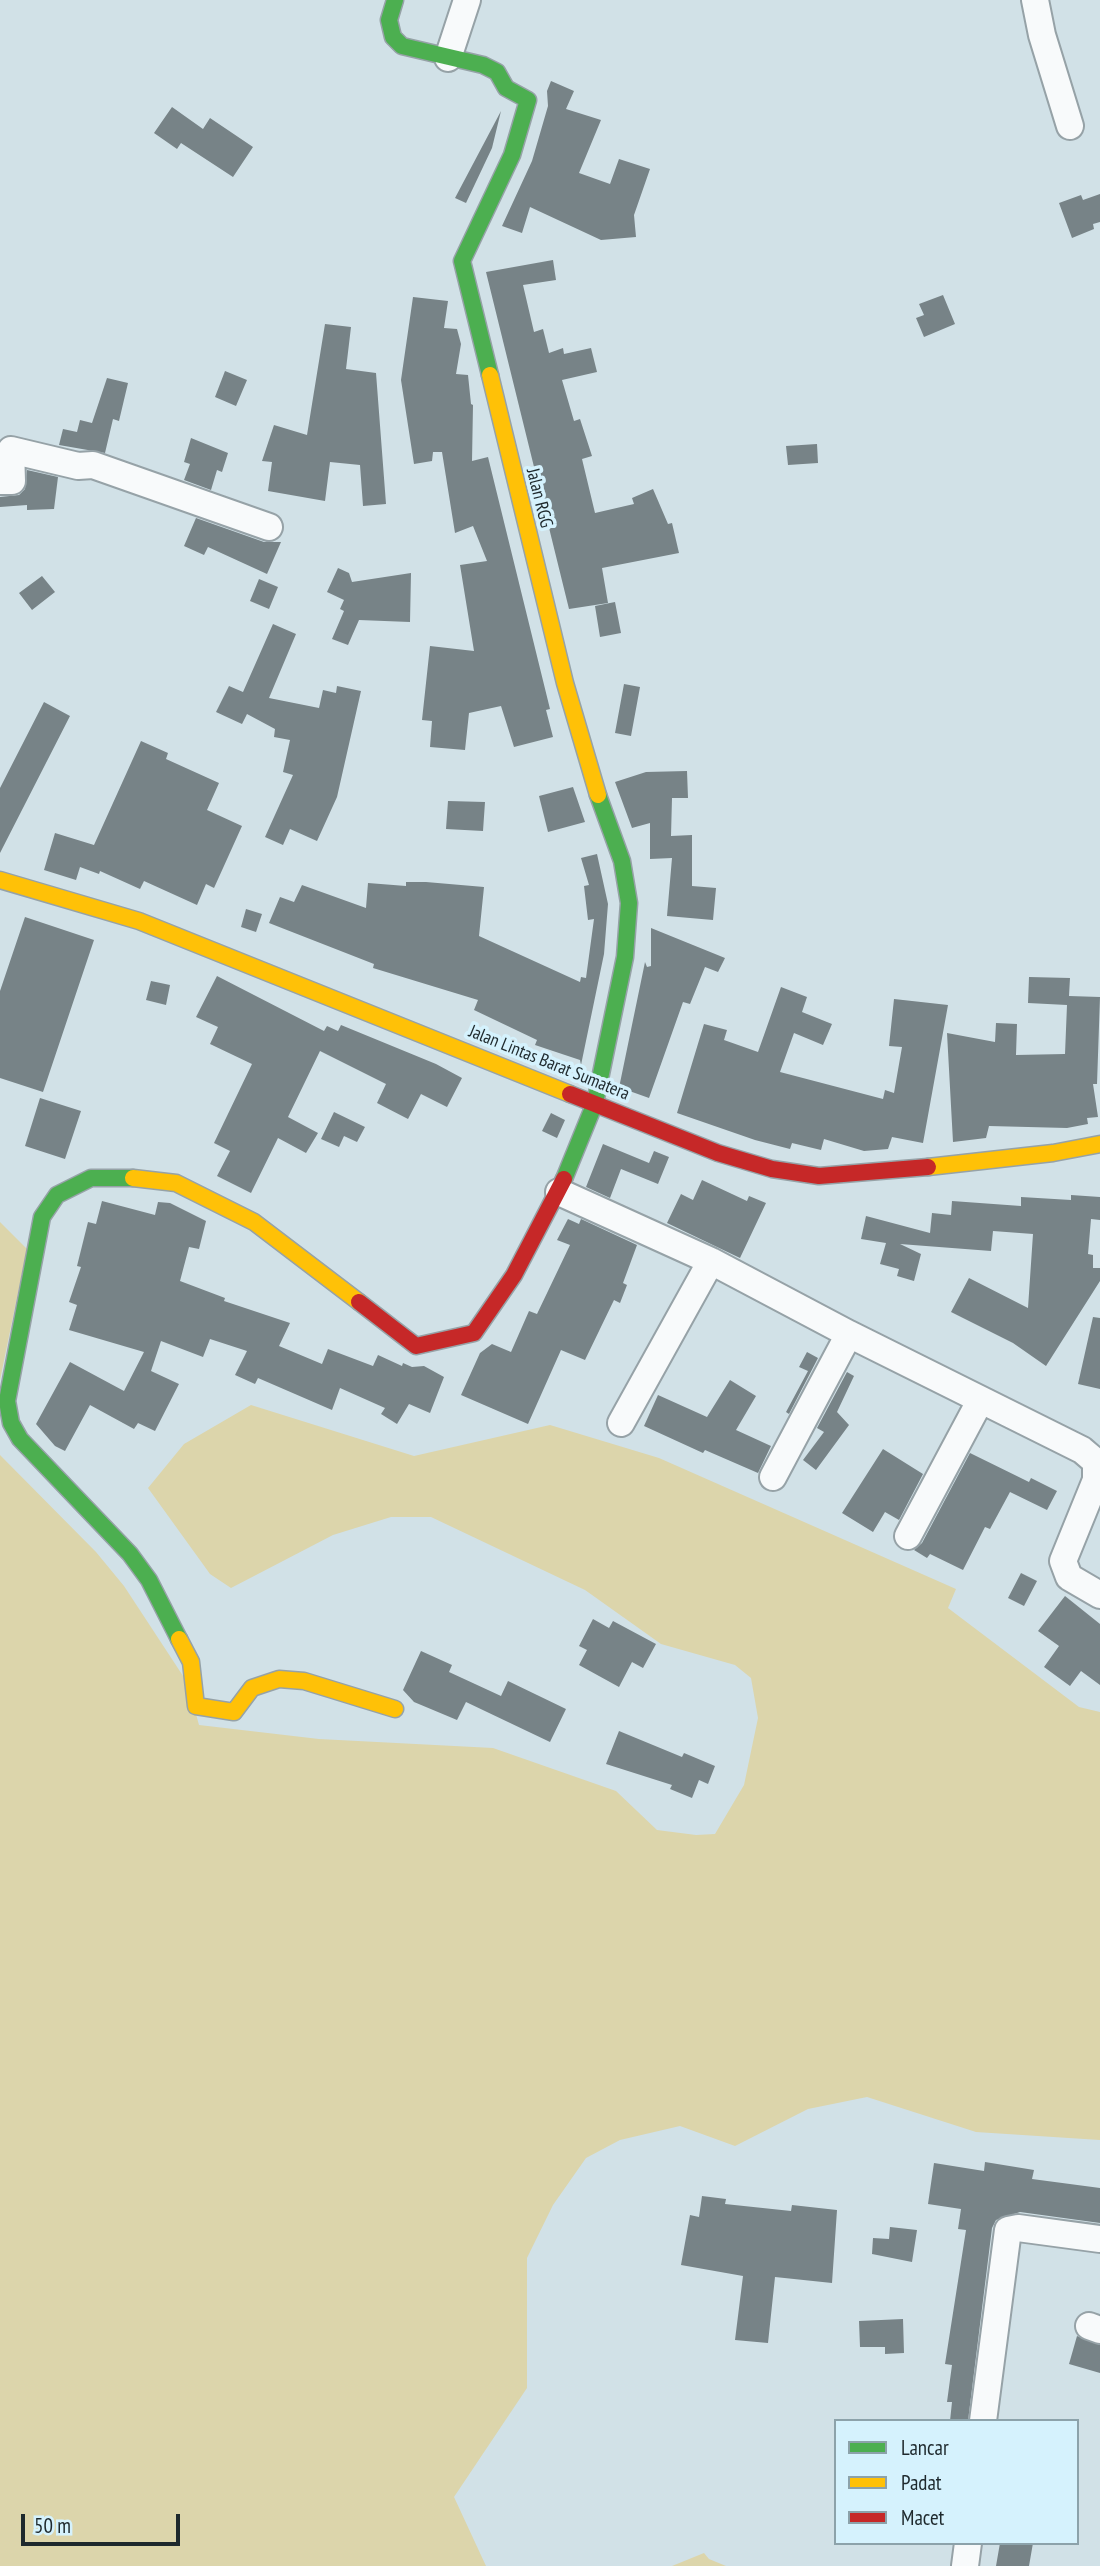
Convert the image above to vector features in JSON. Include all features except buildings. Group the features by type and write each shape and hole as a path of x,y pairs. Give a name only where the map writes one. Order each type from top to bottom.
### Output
{"main road":[{"name":"Jalan RGG","path":"395,0 388,20 396,41 408,49 492,69 501,77 506,88 528,100 512,155 462,261 568,695 587,766 622,861 629,903 625,957 595,1103"},
{"name":"Jalan Lintas Barat Sumatera","path":"0,880 139,921 718,1153 772,1169 819,1176 980,1162 1100,1144"},
{"path":"395,1709 304,1681 279,1679 252,1688 234,1712 197,1706 191,1662 149,1580 130,1554 20,1438 11,1423 8,1401 41,1217 57,1195 91,1178 141,1178 176,1183 254,1222 416,1346 474,1333 514,1275 559,1192 595,1103"}],"street":[{"path":"448,58 467,0"},
{"path":"1035,0 1042,35 1070,126"},
{"path":"0,481 12,481 11,450 78,466 93,465 269,527"},
{"path":"559,1192 711,1261 980,1401 1082,1450 1096,1462 1096,1480 1091,1496 1081,1511 1063,1561 1069,1577 1100,1595"},
{"path":"621,1423 711,1261"},
{"path":"774,1477 849,1334"},
{"path":"908,1536 980,1401"},
{"path":"984,2419 1008,2230 1018,2228 1100,2239"},
{"path":"965,2566 968,2545"}],"shaded area":[{"path":"0,1222 27,1249 0,1380"},
{"path":"251,1405 414,1456 550,1425 659,1458 956,1589 948,1608 1079,1707 1100,1712 1100,2140 976,2132 867,2097 808,2109 735,2146 680,2126 620,2140 586,2158 553,2205 527,2258 527,2388 454,2497 486,2566 0,2566 0,1455 96,1552 124,1586 187,1682 199,1725 319,1739 493,1748 616,1791 657,1830 696,1835 715,1834 744,1785 758,1718 751,1678 735,1665 661,1644 585,1590 431,1517 391,1517 333,1535 231,1588 210,1574 148,1488 184,1444"},
{"path":"704,2553 709,2559 726,2566 672,2566"}],"traffic: fast":[{"path":"395,0 389,20 393,37 402,46 483,65 497,72 506,88 528,100 512,155 462,261 490,375"},
{"path":"564,1179 595,1103 625,957 629,903 622,861 598,795"},
{"path":"133,1178 91,1178 57,1195 42,1217 7,1401 11,1423 20,1439 130,1554 149,1580 179,1639"}],"traffic: slow":[{"path":"490,375 565,683 598,795"},
{"path":"0,880 139,921 570,1094"},
{"path":"928,1167 1053,1153 1100,1144"},
{"path":"133,1178 176,1183 254,1222 359,1302"},
{"path":"179,1639 191,1662 196,1706 234,1712 252,1688 279,1679 304,1681 395,1709"}],"traffic: jam":[{"path":"570,1094 718,1153 772,1169 819,1176 928,1167"},
{"path":"359,1302 416,1346 474,1333 514,1275 564,1179"}]}
